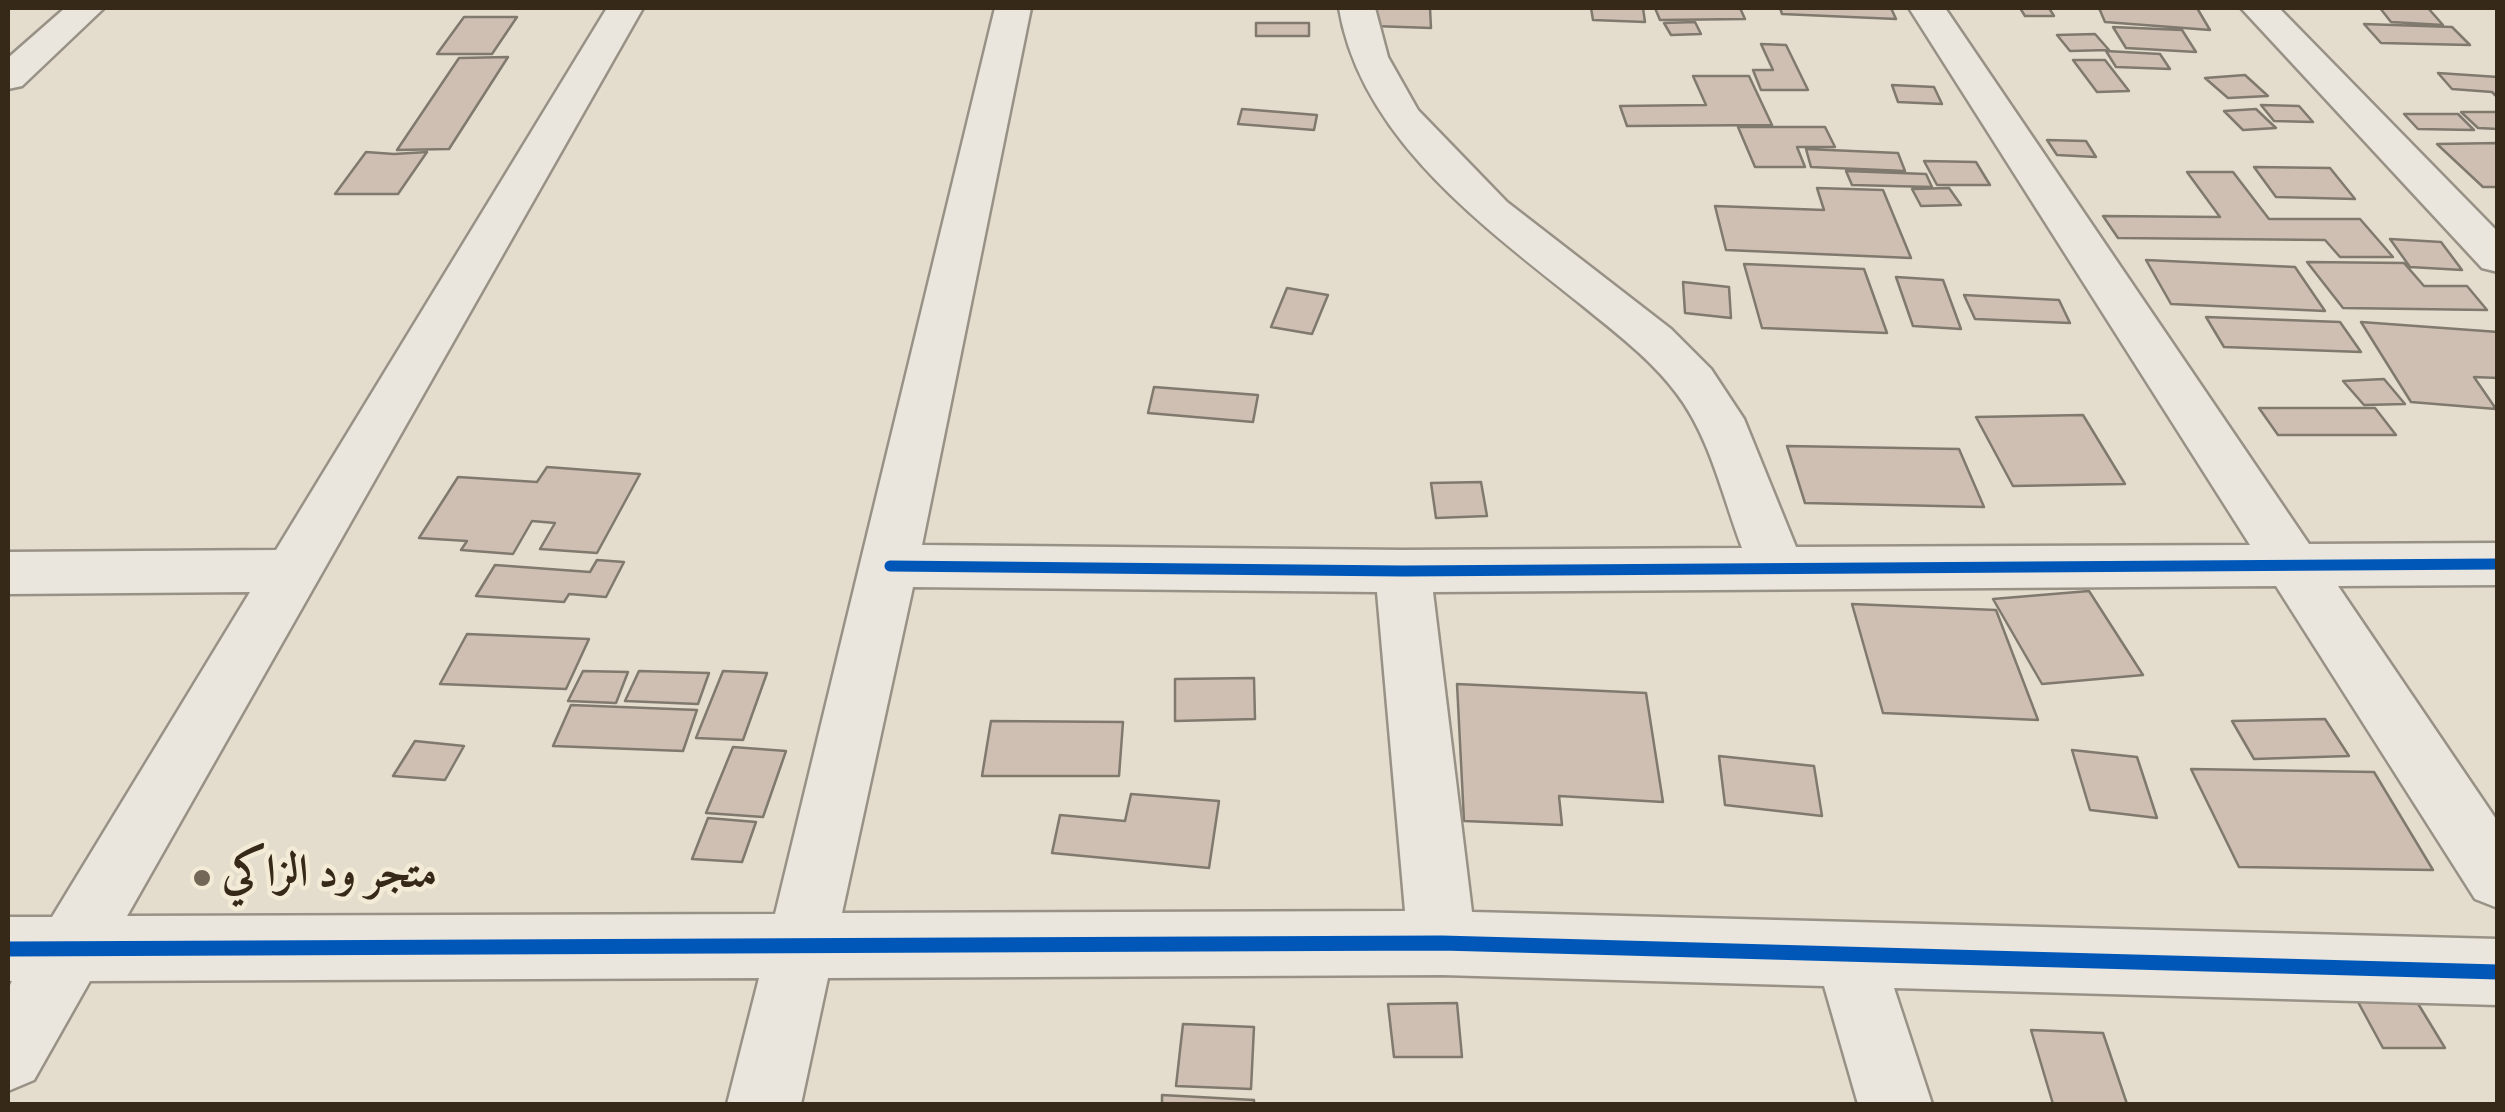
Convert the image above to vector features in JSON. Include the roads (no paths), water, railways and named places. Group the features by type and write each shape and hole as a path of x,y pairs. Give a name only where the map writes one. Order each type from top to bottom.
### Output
{"street":[{"path":"8,78 86,8"},
{"path":"8,1055 38,949 290,570 624,8"},
{"path":"764,1104 890,566 1013,8"},
{"path":"1357,8 1369,57 1402,116 1492,211 1654,340 1694,381 1719,419 1776,566"},
{"path":"1927,8 2498,878"},
{"path":"2259,8 2498,258"},
{"path":"890,566 1404,572 1776,566 2292,568 2498,564"},
{"path":"8,574 290,570"},
{"path":"1404,572 1442,943"},
{"path":"38,949 1442,943 2498,972"},
{"path":"1849,955 1895,1104"}],"place":[{"name":"متجر ود الزاكي","path":"202,878"}]}
